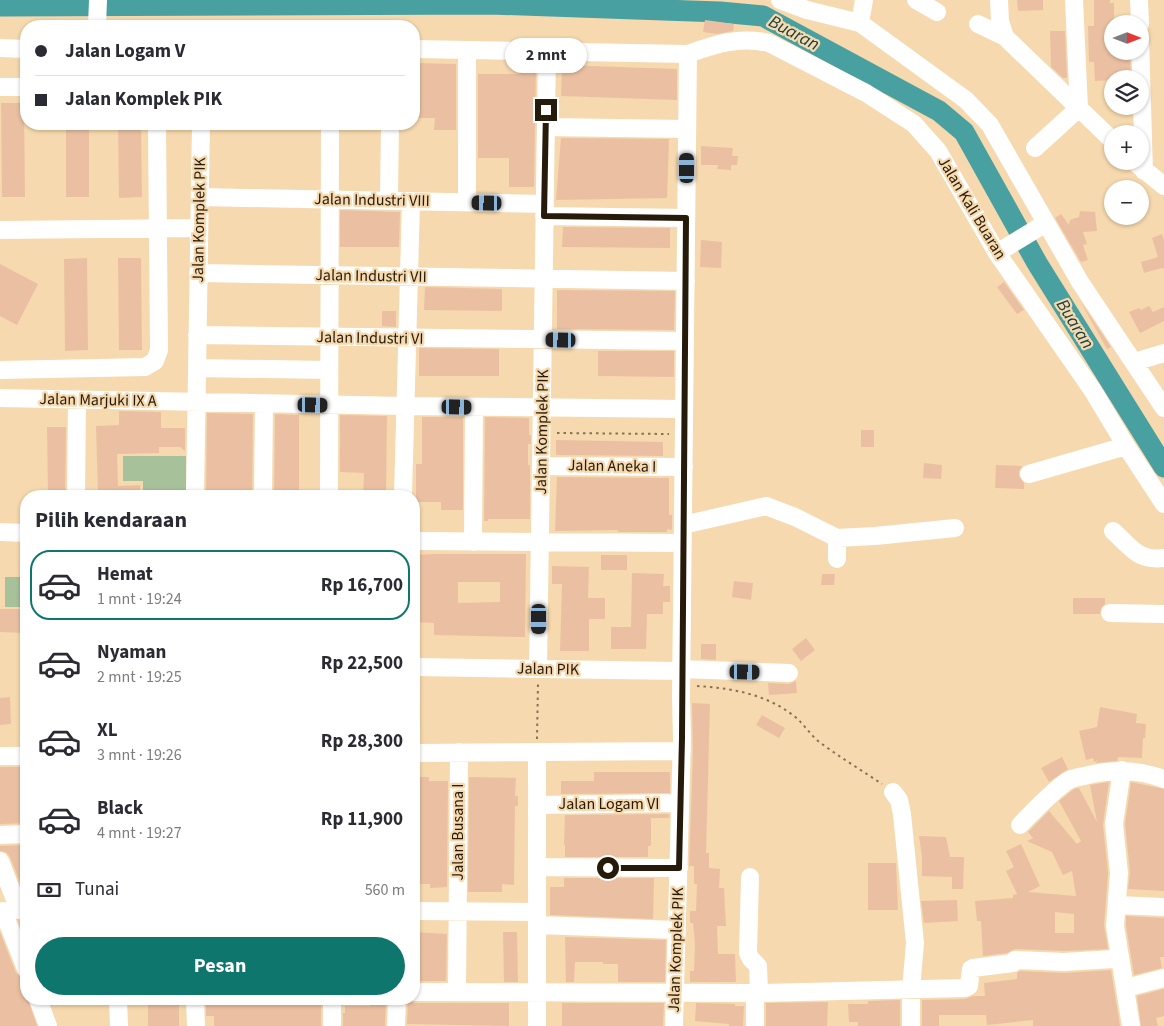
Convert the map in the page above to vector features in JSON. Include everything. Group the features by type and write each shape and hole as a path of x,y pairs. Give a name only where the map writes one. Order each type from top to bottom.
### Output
{"street":[{"path":"97,20 98,0"},
{"path":"780,0 807,10 860,23 966,100 990,125 1044,224 1080,282 1164,408"},
{"path":"860,23 864,0"},
{"path":"916,0 937,12"},
{"path":"999,0 1000,21 1005,38"},
{"path":"1074,0 1079,108"},
{"path":"1139,0 1140,15"},
{"path":"978,24 1005,38 1104,132"},
{"name":"Jalan Kali Buaran","path":"688,54 738,40 769,43 866,93 914,124 938,150 1000,251 1093,390 1126,446 1164,504"},
{"path":"0,48 20,49"},
{"path":"420,49 688,54"},
{"path":"467,50 467,202"},
{"name":"Jalan Komplek PIK","path":"538,669 547,51"},
{"name":"Jalan Komplek PIK","path":"674,1026 682,744 688,54"},
{"path":"1139,125 1140,60"},
{"path":"0,87 20,87"},
{"path":"1035,148 1079,108"},
{"path":"546,127 687,129"},
{"path":"0,370 145,367 155,361 160,350 157,130"},
{"name":"Jalan Komplek PIK","path":"195,490 201,130"},
{"path":"329,490 330,130"},
{"path":"389,200 390,130"},
{"path":"1144,170 1164,186"},
{"name":"Jalan Industri VIII","path":"200,197 467,202 544,210 686,218"},
{"path":"404,490 411,201"},
{"path":"1000,251 1044,224"},
{"path":"0,230 199,228"},
{"name":"Jalan Industri VII","path":"198,273 686,280"},
{"name":"Jalan Industri VI","path":"198,335 685,341"},
{"path":"1134,362 1164,353"},
{"path":"197,368 329,370"},
{"name":"Jalan Marjuki IX A","path":"0,398 264,404 684,409"},
{"path":"76,490 77,400"},
{"path":"263,490 264,404"},
{"path":"473,542 474,407"},
{"path":"1029,474 1126,446"},
{"name":"Jalan Aneka I","path":"541,466 684,467"},
{"path":"683,525 766,506 796,517 837,538 955,528"},
{"path":"1113,530 1143,557 1153,559 1164,558"},
{"path":"0,532 20,532"},
{"path":"837,538 837,559"},
{"path":"420,541 683,543"},
{"path":"1110,613 1164,614"},
{"name":"Jalan PIK","path":"420,667 538,669 682,681 789,673"},
{"path":"420,753 537,752 682,744"},
{"name":"Jalan Busana I","path":"457,992 459,752"},
{"path":"537,752 537,1026"},
{"path":"0,756 20,756"},
{"path":"1020,825 1044,801 1070,780 1101,772 1122,770 1147,773 1164,779"},
{"path":"1122,770 1114,824 1118,858 1115,926 1131,1026"},
{"path":"893,792 899,800 902,814 914,922 915,943 911,990 911,1025"},
{"name":"Jalan Logam VI","path":"537,805 680,803"},
{"path":"0,835 20,834"},
{"path":"0,861 20,944"},
{"path":"537,867 679,868"},
{"path":"750,877 748,953 758,966 756,1026"},
{"path":"1117,905 1164,907"},
{"path":"420,911 457,911 677,930"},
{"path":"420,992 757,993 965,988 969,986 972,968 1013,963 1015,960 1064,962 1113,959 1120,956"},
{"path":"1126,988 1164,978"},
{"path":"40,1005 48,1026"},
{"path":"118,1005 119,1026"},
{"path":"195,1005 196,1026"},
{"path":"332,1005 332,1026"},
{"path":"396,1026 397,1005"}],"path":[{"path":"542,432 684,434"},
{"path":"537,752 538,669"},
{"path":"682,681 734,689 750,693 769,702 794,716 818,741 893,792"}],"green space":[{"path":"123,456 186,456 186,490 143,490 143,481 123,481"},
{"path":"5,577 20,577 20,607 5,607"}],"building":[{"path":"1017,0 1043,0 1043,10 1018,11"},
{"path":"1094,0 1110,0 1110,3 1114,3 1114,15 1104,15 1104,60 1130,60 1131,70 1104,70 1104,80 1095,81 1094,62 1089,62 1088,26 1094,26"},
{"path":"705,20 734,24 733,31 717,34 703,32"},
{"path":"1050,31 1065,31 1067,78 1063,78 1051,67"},
{"path":"420,63 456,64 456,130 434,130 435,118 420,118"},
{"path":"519,63 536,63 534,187 509,187 509,158 478,158 478,74 519,74"},
{"path":"562,65 677,69 677,100 561,96"},
{"path":"1,103 20,103 20,130 24,130 25,197 2,197"},
{"path":"66,130 89,130 89,197 66,197"},
{"path":"118,130 141,130 142,197 119,198"},
{"path":"561,138 669,139 667,198 556,200"},
{"path":"701,146 733,148 732,156 738,156 737,165 731,165 731,170 717,169 718,165 701,165"},
{"path":"340,210 400,212 399,247 340,247"},
{"path":"1080,211 1095,212 1097,231 1083,232 1087,244 1083,245 1088,260 1081,262 1055,218 1061,214 1069,225 1070,220 1079,217"},
{"path":"563,227 670,228 670,248 562,247"},
{"path":"1162,234 1164,240 1164,269 1144,273 1141,262 1158,257 1152,238"},
{"path":"701,240 722,242 721,268 700,267"},
{"path":"87,258 88,350 65,351 64,259"},
{"path":"118,258 141,258 142,350 119,350"},
{"path":"0,264 38,284 17,325 0,316"},
{"path":"1004,282 1024,310 1017,314 997,287"},
{"path":"425,287 502,289 502,311 424,310"},
{"path":"557,290 675,291 674,330 557,329"},
{"path":"1079,299 1111,347 1107,349"},
{"path":"1149,306 1153,312 1164,307 1164,321 1140,333 1129,312 1139,308 1141,310"},
{"path":"382,311 396,311 396,327 382,326"},
{"path":"419,348 499,349 499,376 419,376"},
{"path":"598,351 674,351 674,377 598,376"},
{"path":"119,411 161,412 161,428 185,428 185,451 180,447 159,447 159,453 117,454 118,486 140,485 140,490 98,490 96,426 119,425"},
{"path":"207,413 253,414 252,490 206,490"},
{"path":"275,414 299,415 299,490 274,490"},
{"path":"340,415 387,416 386,490 363,490 364,473 340,472"},
{"path":"422,417 463,417 463,510 441,510 441,502 420,502 420,490 416,490 416,464 422,464"},
{"path":"485,417 529,418 529,435 531,435 531,444 528,444 530,519 488,519 488,521 484,521"},
{"path":"47,427 66,427 65,490 48,490"},
{"path":"861,430 874,430 874,447 861,447"},
{"path":"556,440 663,442 663,456 556,455"},
{"path":"924,463 942,465 941,479 923,478"},
{"path":"996,465 1022,466 1019,476 1024,483 1024,489 995,488"},
{"path":"557,477 669,478 669,515 672,515 672,530 667,529 667,532 618,532 618,530 555,531"},
{"path":"526,554 525,637 434,635 434,623 420,622 420,555","holes":["458,582 500,582 500,602 458,603"]},
{"path":"601,555 627,555 627,570 601,570"},
{"path":"552,566 589,567 588,598 605,598 605,619 589,619 589,651 560,651 562,584 552,584"},
{"path":"632,573 664,574 663,586 670,586 670,602 663,602 663,614 647,614 646,649 611,649 611,627 631,627"},
{"path":"822,574 835,574 834,585 821,585"},
{"path":"734,581 753,583 751,600 732,597"},
{"path":"1073,598 1105,598 1105,604 1101,608 1100,614 1073,614"},
{"path":"0,609 20,609 20,633 0,632"},
{"path":"806,638 815,650 801,661 792,649"},
{"path":"701,644 716,644 716,660 701,659"},
{"path":"796,681 797,693 769,695 768,683 789,684"},
{"path":"10,697 11,724 0,725 0,698"},
{"path":"692,703 710,704 706,853 709,853 709,868 720,869 719,888 724,888 726,926 717,926 718,954 735,954 736,982 690,982 690,971 694,971 695,944 693,923 690,923 690,911 696,911 697,884 694,884 694,866 689,866 693,751"},
{"path":"1100,707 1137,714 1136,723 1146,724 1142,758 1118,757 1117,761 1095,763 1098,760 1094,762 1093,758 1086,760 1079,731 1097,727"},
{"path":"762,715 785,728 779,738 756,725"},
{"path":"1062,757 1068,769 1049,782 1041,768"},
{"path":"0,767 20,767 20,823 0,824"},
{"path":"594,772 670,772 670,793 561,794 561,781 594,781"},
{"path":"420,777 429,777 429,781 448,781 447,887 430,888 430,884 420,884"},
{"path":"469,777 516,778 515,796 518,796 518,806 515,806 514,885 502,884 502,892 468,892"},
{"path":"1109,782 1103,825 1108,873 1104,925 1108,949 1064,951 1015,949 1007,953 983,956 981,921 977,921 975,901 1013,898 1013,895 1017,894 1006,871 1014,867 1006,851 1021,844 1040,886 1028,892 1076,896 1072,871 1063,875 1052,852 1027,841 1033,838 1028,832 1049,811 1077,844 1081,841 1059,801 1074,789 1079,788 1097,822 1090,785","holes":["1055,912 1074,914 1074,933 1055,933"]},
{"path":"1131,782 1164,789 1164,891 1128,889 1130,872 1125,824"},
{"path":"669,814 669,818 651,818 651,846 648,846 648,857 565,857 565,815"},
{"path":"919,836 946,837 950,857 964,857 963,889 952,889 952,877 922,876"},
{"path":"20,845 20,882 10,857 6,852 0,851 0,846"},
{"path":"868,863 896,863 898,910 868,910"},
{"path":"564,878 654,878 653,919 550,915 550,887 564,887"},
{"path":"957,900 958,921 924,923 921,901"},
{"path":"1126,916 1164,918 1164,957 1160,957 1162,968 1134,975"},
{"path":"0,932 16,973 20,976 20,1005 30,1005 37,1026 0,1026"},
{"path":"420,932 447,934 446,981 420,981"},
{"path":"503,932 517,932 518,982 504,982"},
{"path":"565,937 666,940 665,982 618,982 618,964 575,962 574,982 566,982"},
{"path":"1111,970 1120,1026 1033,1026 1033,1020 987,1025 986,1015 939,1015 939,1026 922,1026 922,1000 965,999 973,996 985,996 984,983 1017,979 1017,973 1020,971 1065,973"},
{"path":"1164,989 1164,1016 1156,1018 1158,1026 1141,1026 1137,996"},
{"path":"900,1000 900,1026 858,1026 858,1022 849,1022 848,1004 868,1004 868,1001"},
{"path":"828,1002 827,1026 766,1026 766,1003"},
{"path":"420,1003 509,1003 509,1026 407,1024 408,1005 420,1005"},
{"path":"562,1003 664,1003 663,1026 562,1026"},
{"path":"696,1003 744,1006 743,1026 695,1021"},
{"path":"148,1005 179,1005 179,1026 148,1026"},
{"path":"206,1005 321,1005 321,1026 214,1026 214,1016 206,1016"},
{"path":"386,1005 385,1026 343,1026 345,1006"}],"waterway":[{"name":"Buaran","path":"0,6 491,4 720,12 763,16 939,111 964,132 1037,263 1164,467"}],"route":[{"path":"546,110 544,216 686,218 682,738 679,868 608,868"}]}
